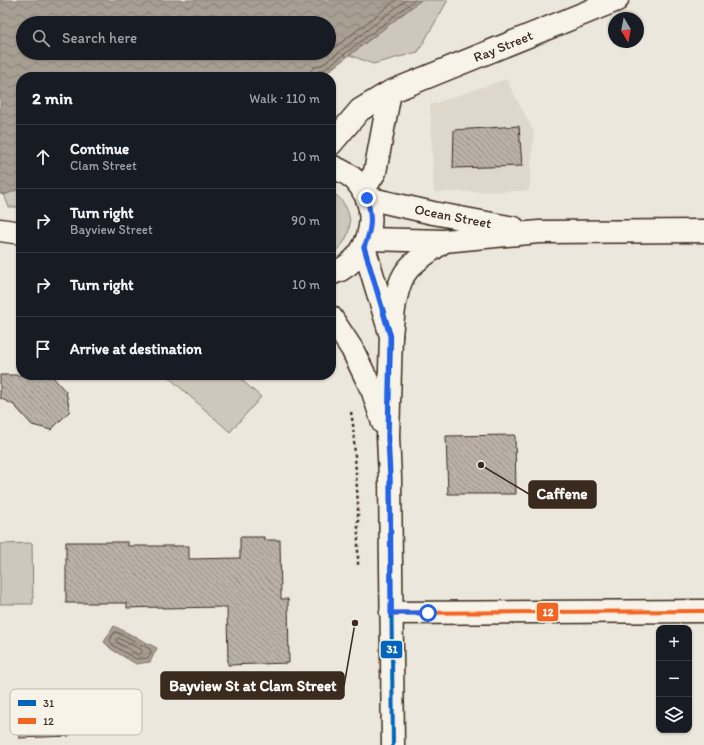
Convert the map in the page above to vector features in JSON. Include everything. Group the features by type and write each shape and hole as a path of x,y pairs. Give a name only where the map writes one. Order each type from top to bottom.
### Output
{"street":[{"name":"Ray Street","path":"336,138 360,110 390,92 617,0"},
{"path":"365,195 375,172 390,92"},
{"path":"336,168 343,171 355,180 365,195 370,209 371,220 366,243 354,260 336,272"},
{"name":"Ocean Street","path":"365,195 434,213 539,232"},
{"path":"0,230 16,232"},
{"name":"Ocean Street","path":"366,243 444,242 539,232 704,231"},
{"path":"394,745 390,477 388,437 390,336 399,285 408,269 444,242"},
{"path":"366,243 390,336"},
{"path":"336,325 352,349 373,392 388,437"},
{"path":"391,613 704,611"}],"path":[{"path":"350,411 353,424 358,505 358,567"}],"shaded area":[{"path":"421,0 448,0 418,52 373,64 350,55"},
{"path":"506,79 534,132 529,191 434,192 430,105"},
{"path":"16,190 16,207 9,207 4,195"},
{"path":"336,195 346,207 350,222 347,236 336,250"},
{"path":"172,380 242,380 261,397 230,432"},
{"path":"32,543 33,604 0,604 0,544"}],"water":[{"path":"0,0 421,0 327,72 16,72 16,190 4,195 0,194"},
{"path":"114,626 157,648 150,662 136,664 111,649 104,642"}],"building":[{"path":"519,126 522,166 453,168 454,130"},
{"path":"0,375 16,375 16,380 55,380 66,392 70,411 51,430 32,425 14,405 0,398"},
{"path":"515,435 516,494 448,494 446,436"},
{"path":"240,537 264,537 264,540 280,540 281,599 288,599 289,663 228,665 227,607 127,608 127,603 66,603 66,542 128,542 128,546 189,546 189,559 240,558"},
{"path":"19,735 69,735 69,736 19,738"}],"transit line":[{"name":"31","path":"364,247 391,336 388,437 390,477 393,745"},
{"name":"12","path":"391,613 704,611"}],"place":[{"name":"Caffene","path":"481,465"},
{"name":"Bayview St at Clam Street","path":"355,623"}],"route":[{"path":"367,198 371,220 368,239 364,247 390,336 388,437 390,477 391,613 428,613"}]}
